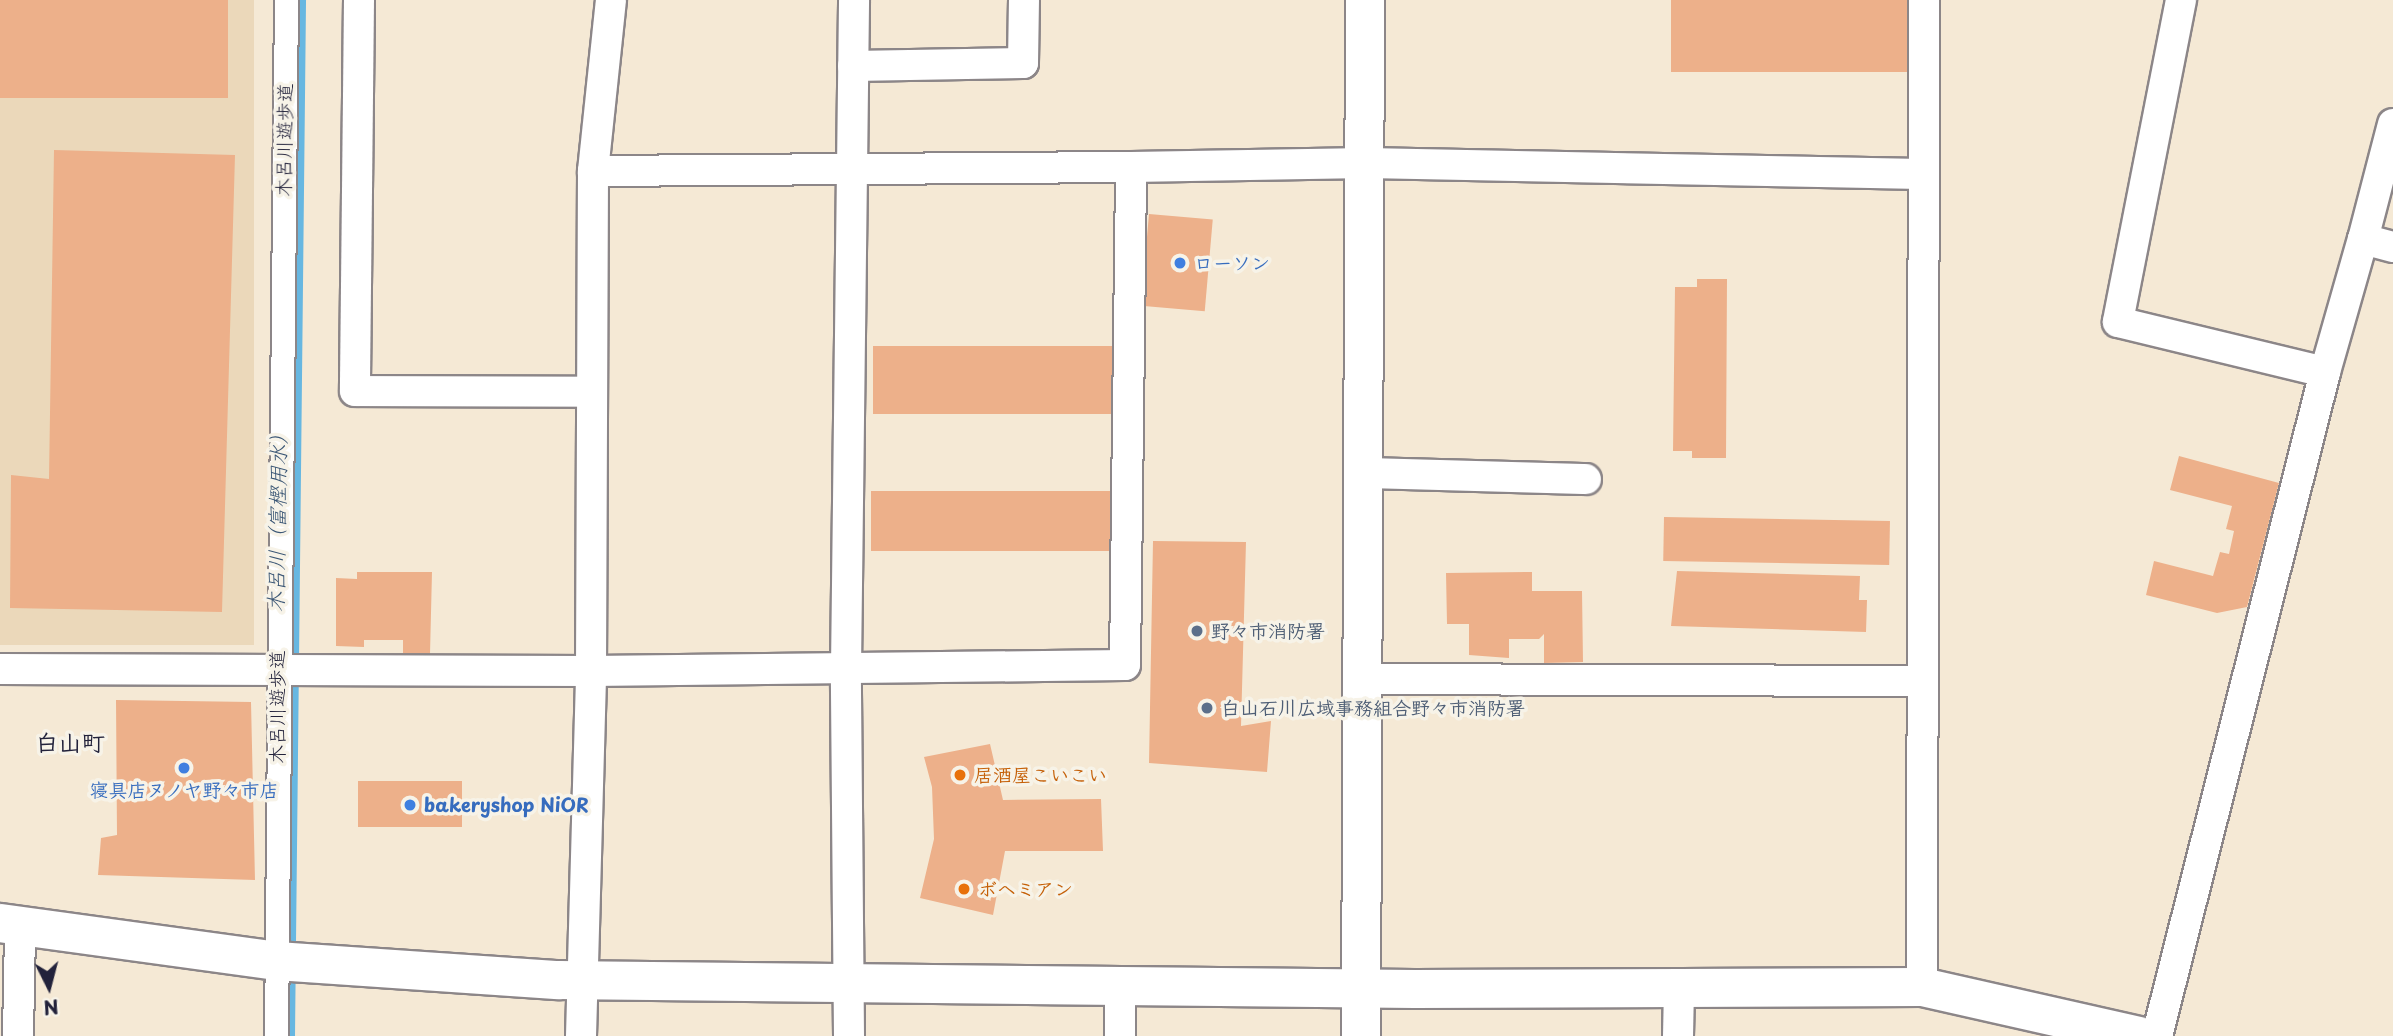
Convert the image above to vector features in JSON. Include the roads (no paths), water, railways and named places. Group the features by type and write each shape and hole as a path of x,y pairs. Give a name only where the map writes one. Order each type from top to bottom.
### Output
{"street":[{"name":"木呂川遊歩道","path":"276,1036 280,962 286,0"},
{"path":"359,0 355,391 589,392"},
{"path":"581,1036 591,671 589,392 593,171 611,0"},
{"path":"849,1036 846,668 854,0"},
{"path":"853,66 1023,63 1024,0"},
{"path":"1361,1036 1367,163 1365,0"},
{"path":"1922,987 1924,0"},
{"path":"2181,0 2118,322 2325,372"},
{"path":"2157,1036 2325,372 2393,124"},
{"path":"593,171 1367,163 1922,174"},
{"path":"0,669 591,671 1125,665 1130,167"},
{"path":"2363,239 2393,247"},
{"path":"1365,473 1586,479"},
{"path":"1363,679 1921,681"},
{"path":"18,1036 10,925 280,962 582,981 850,981 1361,988 1922,987 2139,1036"},
{"path":"1120,985 1120,1036"},
{"path":"1678,1036 1679,988"}],"waterway":[{"name":"木呂川（富樫用水）","path":"290,1036 301,0"}],"place":[{"name":"ローソン","path":"1180,263"},
{"name":"野々市消防署","path":"1197,631"},
{"name":"白山石川広域事務組合野々市消防署","path":"1207,708"},
{"name":"寝具店ヌノヤ野々市店","path":"184,768"},
{"name":"居酒屋こいこい","path":"960,775"},
{"name":"bakeryshop NiOR","path":"410,805"},
{"name":"ボヘミアン","path":"964,889"}],"district":[{"name":"白山町","path":"70,742"}]}
